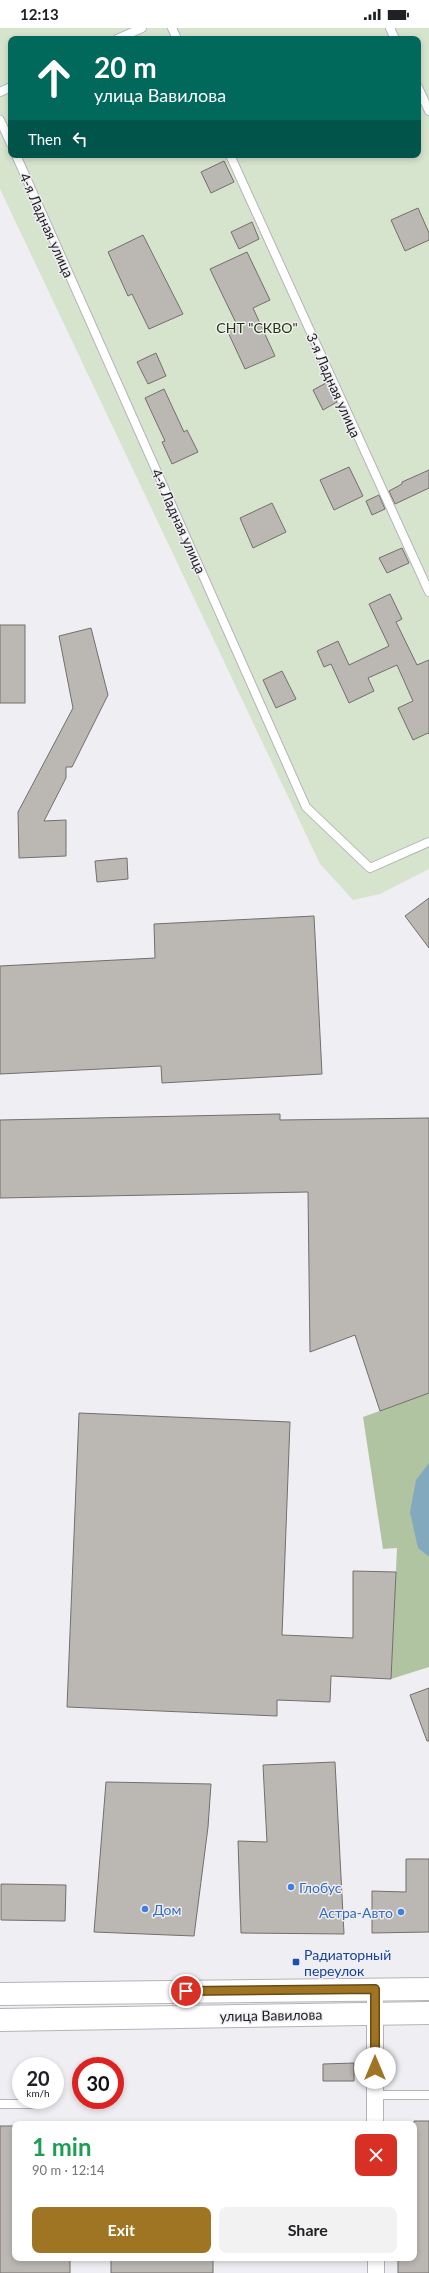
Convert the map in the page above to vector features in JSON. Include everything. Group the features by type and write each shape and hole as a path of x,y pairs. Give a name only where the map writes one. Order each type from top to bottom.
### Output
{"main road":[{"name":"улица Вавилова","path":"0,1994 429,1989"},
{"name":"улица Вавилова","path":"0,2020 429,2013"}],"street":[{"path":"375,1989 375,2121"},
{"path":"376,2261 376,2273"}],"lane":[{"path":"124,36 142,28"},
{"path":"421,94 429,111"},
{"path":"0,120 8,137"},
{"name":"4-я Ладная улица","path":"17,158 306,807 370,868 429,842"},
{"name":"3-я Ладная улица","path":"231,158 429,592"},
{"path":"375,2095 429,2095"},
{"path":"0,2104 12,2104"}],"green space":[{"name":"СНТ \"СКВО\"","path":"0,28 429,28 429,869 380,894 353,900 320,864 0,189"},
{"path":"429,1393 429,1667 391,1679 397,1548 383,1549 363,1417"}],"water":[{"path":"429,1463 428,1556 418,1548 410,1512 416,1480"}],"building":[{"path":"224,161 234,182 211,193 201,172"},
{"path":"418,208 429,233 429,240 405,251 391,220"},
{"path":"252,222 259,239 239,249 231,232"},
{"path":"143,235 183,314 149,329 132,294 128,296 108,252"},
{"path":"247,252 270,300 253,308 275,356 245,369 227,330 237,325 210,269"},
{"path":"156,353 166,376 148,384 137,362"},
{"path":"328,382 337,402 323,410 313,390"},
{"path":"164,389 184,432 187,430 198,452 172,464 162,442 165,441 145,398"},
{"path":"349,467 363,496 334,510 320,480"},
{"path":"429,470 429,488 395,504 389,491 402,484 402,482"},
{"path":"379,495 385,509 372,515 366,501"},
{"path":"272,503 286,532 253,548 240,518"},
{"path":"402,548 409,563 387,573 379,558"},
{"path":"390,594 402,619 396,622 417,665 429,660 429,734 428,733 413,740 398,708 413,701 397,665 368,678 374,691 349,703 331,664 324,667 317,651 338,641 349,665 389,646 369,604"},
{"path":"0,625 25,625 25,703 0,703"},
{"path":"91,628 108,695 72,767 66,767 66,778 44,821 66,820 66,856 19,858 18,812 73,708 59,636"},
{"path":"282,671 296,699 276,708 263,680"},
{"path":"127,858 128,879 97,882 95,861"},
{"path":"429,898 429,948 405,916"},
{"path":"314,916 322,1074 162,1083 161,1066 0,1074 0,966 155,958 154,924"},
{"path":"280,1114 280,1120 429,1118 429,1393 380,1411 355,1335 310,1352 308,1192 0,1198 0,1120"},
{"path":"79,1413 290,1422 282,1635 353,1638 353,1571 396,1572 391,1679 331,1676 330,1702 277,1700 277,1716 67,1707"},
{"path":"429,1688 429,1741 427,1741 410,1695"},
{"name":"Глобус","path":"335,1762 344,1934 241,1933 238,1841 267,1842 263,1765"},
{"path":"106,1782 211,1784 208,1827 194,1936 94,1932"},
{"name":"Астра-Авто","path":"406,1859 429,1859 429,1932 372,1933 372,1891 406,1892"},
{"path":"1,1884 66,1885 65,1921 1,1920"},
{"path":"354,2063 354,2081 323,2081 323,2064"},
{"path":"417,2121 429,2121 429,2273 398,2273 398,2261 417,2261"},
{"path":"0,2126 12,2126 12,2261 70,2261 70,2273 0,2273"},
{"path":"111,2261 213,2261 213,2273 111,2273"}],"place":[{"name":"Глобус","path":"291,1887"},
{"name":"Дом","path":"145,1909"},
{"name":"Астра-Авто","path":"401,1912"},
{"name":"Радиаторный переулок","path":"296,1962"}],"route":[{"path":"186,1991 375,1989 375,2068"}]}
